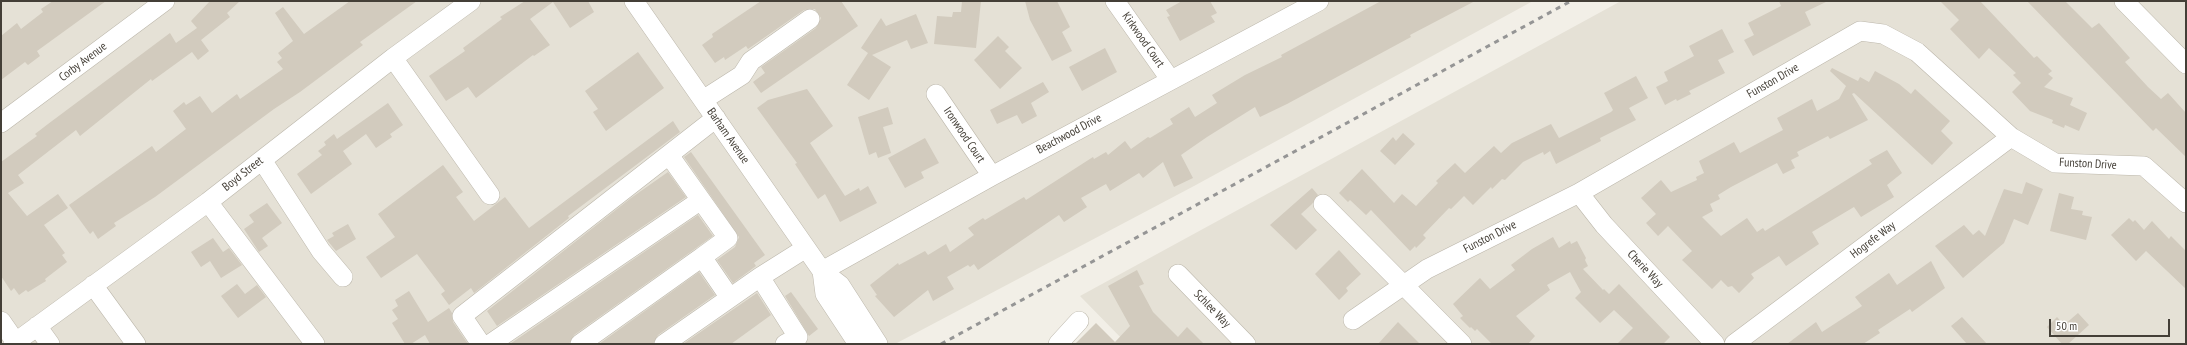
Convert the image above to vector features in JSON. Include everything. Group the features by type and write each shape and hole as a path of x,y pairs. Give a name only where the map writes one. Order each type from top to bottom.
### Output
{"street":[{"name":"Corby Avenue","path":"1,122 165,1"},
{"name":"Boyd Street","path":"15,343 208,202 393,58 471,1"},
{"name":"Barham Avenue","path":"634,1 822,272 826,294 870,341"},
{"name":"Kirkwood Court","path":"1115,1 1170,79"},
{"name":"Beachwood Drive","path":"822,272 992,176 1170,79 1319,1"},
{"path":"2124,1 2186,64"},
{"path":"703,100 742,75 751,61 810,19"},
{"name":"Funston Drive","path":"1353,320 1427,269 1579,193 1860,31 1883,34 1917,52 2011,137 2055,163 2144,166 2186,203"},
{"path":"393,58 490,195"},
{"name":"Ironwood Court","path":"936,94 992,176"},
{"path":"481,344 462,316 716,118"},
{"name":"Hogrefe Way","path":"1734,344 2011,137"},
{"path":"580,344 728,238 669,155"},
{"path":"262,160 321,251 343,277"},
{"name":"Cherie Way","path":"1579,193 1604,225 1715,344"},
{"path":"490,344 701,200"},
{"path":"208,202 315,344"},
{"path":"1323,204 1462,344"},
{"path":"664,344 760,277 806,248"},
{"path":"702,257 730,298"},
{"name":"Schlee Way","path":"1178,274 1246,344"},
{"path":"760,277 798,338 785,344"},
{"path":"93,285 136,344"},
{"path":"1,321 15,343"},
{"path":"1058,344 1079,321"},
{"path":"38,326 50,344"}],"shaded area":[{"path":"1,1 1533,1 1194,186 895,344 1,344"},
{"path":"1621,1 2186,1 2186,344 1127,344 1080,296"}],"building":[{"path":"53,1 106,1 37,51 40,56 28,65 25,62 1,80 1,36 17,23 21,29 43,12 41,9"},
{"path":"210,1 240,1 227,13 230,17 201,40 209,51 198,60 192,52 152,81 151,79 80,136 76,130 18,175 24,183 8,193 27,216 58,194 68,208 44,225 65,253 62,255 67,262 45,279 46,281 28,292 26,290 19,295 14,288 11,291 1,276 1,162 37,136 35,134 48,124 170,33 176,43 197,28 191,21"},
{"path":"350,1 417,1 360,42 363,45 300,92 274,109 155,197 114,223 116,226 98,239 93,231 90,234 69,205 152,146 156,152 186,129 173,111 184,102 186,105 200,96 212,113 237,94 240,99 283,69 277,62 282,58 278,53 293,41 275,13 283,7 304,34"},
{"path":"525,1 588,1 594,12 570,28 553,2 530,19 550,45 534,56 533,55 476,98 468,87 446,101 429,76 465,51 463,48 502,19 500,17"},
{"path":"761,1 841,1 858,26 761,93 753,82 765,73 761,67 816,28 821,18 815,9 804,10 748,49 746,46 725,60 724,57 715,63 702,45 713,37 712,34"},
{"path":"962,1 981,1 976,48 934,44 937,16 952,17 953,12 961,12"},
{"path":"1025,1 1057,1 1070,27 1062,32 1072,51 1052,61 1030,20"},
{"path":"1182,1 1210,1 1217,13 1211,16 1215,22 1180,41 1167,17 1170,16 1166,10"},
{"path":"1381,1 1475,1 1410,35 1411,37 1287,104 1260,117 1255,107 1207,137 1181,155 1193,178 1174,187 1163,162 1143,178 1139,173 1110,191 1106,184 1081,198 1087,207 1064,222 1059,215 978,270 974,264 970,267 968,265 947,277 954,289 933,301 928,290 894,317 875,296 877,295 870,285 898,263 899,265 925,251 928,255 946,244 950,252 974,235 968,228 983,218 985,220 1024,197 1026,200 1093,157 1094,159 1106,152 1108,155 1125,141 1131,149 1148,137 1150,138 1173,124 1170,119 1189,107 1195,117 1217,103 1212,95 1245,75 1282,57 1281,55"},
{"path":"1779,1 1828,1 1805,12 1811,25 1753,56 1744,40 1754,35 1748,23 1781,6"},
{"path":"1940,1 1980,1 2034,58 2037,56 2052,71 2048,74 2053,78 2044,87 2073,98 2070,105 2087,113 2079,131 2065,125 2064,128 2052,123 2053,120 2030,111 2012,92 2021,83 2013,75 2016,73 1989,48 1979,59 1950,29 1959,20"},
{"path":"2027,1 2065,1 2092,28 2099,23 2130,58 2125,62 2148,87 2161,99 2168,93 2186,113 2186,157 2156,128 2153,131"},
{"path":"916,14 928,43 911,49 907,40 872,55 891,67 869,100 847,85 868,53 861,48 881,18 886,26"},
{"path":"1722,29 1734,52 1718,60 1725,73 1689,91 1691,94 1677,101 1676,99 1665,105 1656,87 1668,81 1664,72 1694,56 1689,46"},
{"path":"998,36 1009,47 1005,51 1022,68 1000,89 974,60"},
{"path":"1105,48 1117,72 1082,91 1069,67"},
{"path":"638,52 664,88 606,131 593,112 598,109 585,91"},
{"path":"1832,68 1858,81 1860,77 1869,82 1875,71 1899,84 1911,94 1915,89 1950,121 1941,131 1953,143 1932,165 1854,93 1852,94 1868,120 1830,139 1828,136 1797,152 1799,156 1791,160 1795,168 1783,174 1777,163 1731,187 1718,195 1720,199 1710,204 1713,211 1702,217 1721,236 1747,218 1757,232 1763,228 1765,231 1872,164 1869,160 1887,150 1902,173 1887,185 1894,197 1861,217 1854,207 1812,232 1819,244 1786,266 1779,256 1751,274 1754,278 1739,293 1732,286 1728,287 1721,280 1712,289 1682,260 1692,251 1668,226 1658,236 1646,223 1656,214 1641,198 1661,180 1671,192 1697,180 1696,177 1704,173 1699,161 1734,142 1740,153 1783,130 1777,118 1812,99 1817,111 1839,99 1846,86 1830,71"},
{"path":"1636,76 1648,98 1629,108 1636,120 1600,138 1601,141 1556,164 1550,151 1544,155 1543,152 1523,162 1505,180 1502,179 1492,189 1491,187 1473,205 1464,196 1451,209 1449,208 1423,235 1426,238 1416,248 1415,246 1410,251 1371,210 1366,215 1350,200 1348,202 1339,193 1362,169 1394,203 1402,194 1416,206 1438,183 1436,181 1455,163 1465,173 1494,146 1501,153 1512,143 1551,124 1559,138 1611,112 1613,110 1604,93"},
{"path":"1043,82 1049,92 1031,103 1037,116 1022,124 1017,115 997,124 990,110"},
{"path":"807,89 833,126 810,143 845,196 859,188 860,191 868,186 877,203 840,222 825,194 818,199 795,164 797,163 757,108 768,100"},
{"path":"388,103 403,125 390,134 392,137 376,148 366,134 343,151 352,164 311,194 297,174 322,155 318,151 326,145 324,142 334,134 337,139"},
{"path":"888,107 893,124 883,127 891,153 878,158 876,152 869,155 858,117"},
{"path":"673,121 680,132 568,216 569,218 474,293 471,288 449,305 441,294 445,291 417,254 381,278 366,257 395,237 378,214 443,165 463,192 456,197 474,221 505,197 529,228"},
{"path":"1403,133 1415,144 1395,165 1380,151 1393,137 1396,141"},
{"path":"925,138 939,163 921,172 924,178 905,188 888,158"},
{"path":"691,152 765,255 754,263 756,266 733,283 717,260 735,247 739,237 684,157"},
{"path":"668,172 686,197 497,326 487,311 631,198"},
{"path":"2026,182 2043,189 2028,225 2014,219 2004,243 1963,278 1935,246 1964,225 1973,235 1979,230 1985,236 2004,189 2022,194"},
{"path":"1312,188 1318,195 1312,204 1301,214 1317,230 1296,250 1270,225"},
{"path":"2059,193 2074,197 2071,209 2083,211 2082,215 2092,217 2086,240 2050,231"},
{"path":"267,203 282,223 262,238 268,246 259,252 244,229 254,222 249,215"},
{"path":"698,215 713,236 574,335 569,344 510,344"},
{"path":"2129,218 2133,222 2135,220 2144,230 2152,221 2169,239 2171,236 2186,251 2186,289 2146,251 2136,261 2111,235"},
{"path":"348,224 356,239 336,251 327,240 334,236 332,233"},
{"path":"1553,237 1559,248 1570,241 1571,244 1577,241 1586,258 1585,260 1588,266 1583,269 1603,290 1604,289 1609,294 1619,284 1670,337 1663,344 1617,344 1633,328 1614,310 1600,323 1575,298 1581,292 1570,272 1547,285 1550,290 1516,316 1535,336 1528,344 1492,344 1477,329 1475,331 1471,327 1470,328 1460,318 1463,316 1453,304 1480,278 1490,289 1515,270 1511,265 1532,249"},
{"path":"213,238 223,252 229,248 242,265 221,278 210,261 201,267 191,252"},
{"path":"1339,250 1361,274 1346,288 1348,291 1339,300 1315,274"},
{"path":"1931,261 1945,288 1912,312 1910,309 1878,330 1880,333 1863,344 1787,344 1816,322 1822,332 1862,306 1855,297 1889,273 1897,285"},
{"path":"1137,270 1144,284 1139,286 1153,312 1178,337 1187,327 1204,344 1075,344 1096,323 1115,342 1130,326 1108,286"},
{"path":"699,272 715,295 658,335 653,344 599,344"},
{"path":"237,284 245,294 257,285 266,297 238,318 221,296"},
{"path":"409,291 428,322 449,308 452,313 453,322 468,344 430,344 425,335 411,344 405,344 392,323 398,319 392,310 398,306 395,300"},
{"path":"791,292 818,329 809,336 785,296"},
{"path":"757,293 771,315 731,344 683,344"},
{"path":"2078,313 2089,325 2068,344 2062,344 2047,327 2057,317 2064,325"},
{"path":"1962,317 1987,344 1967,344 1951,326"},
{"path":"1398,322 1420,344 1378,344"}],"railway":[{"path":"941,344 1571,1"}]}
